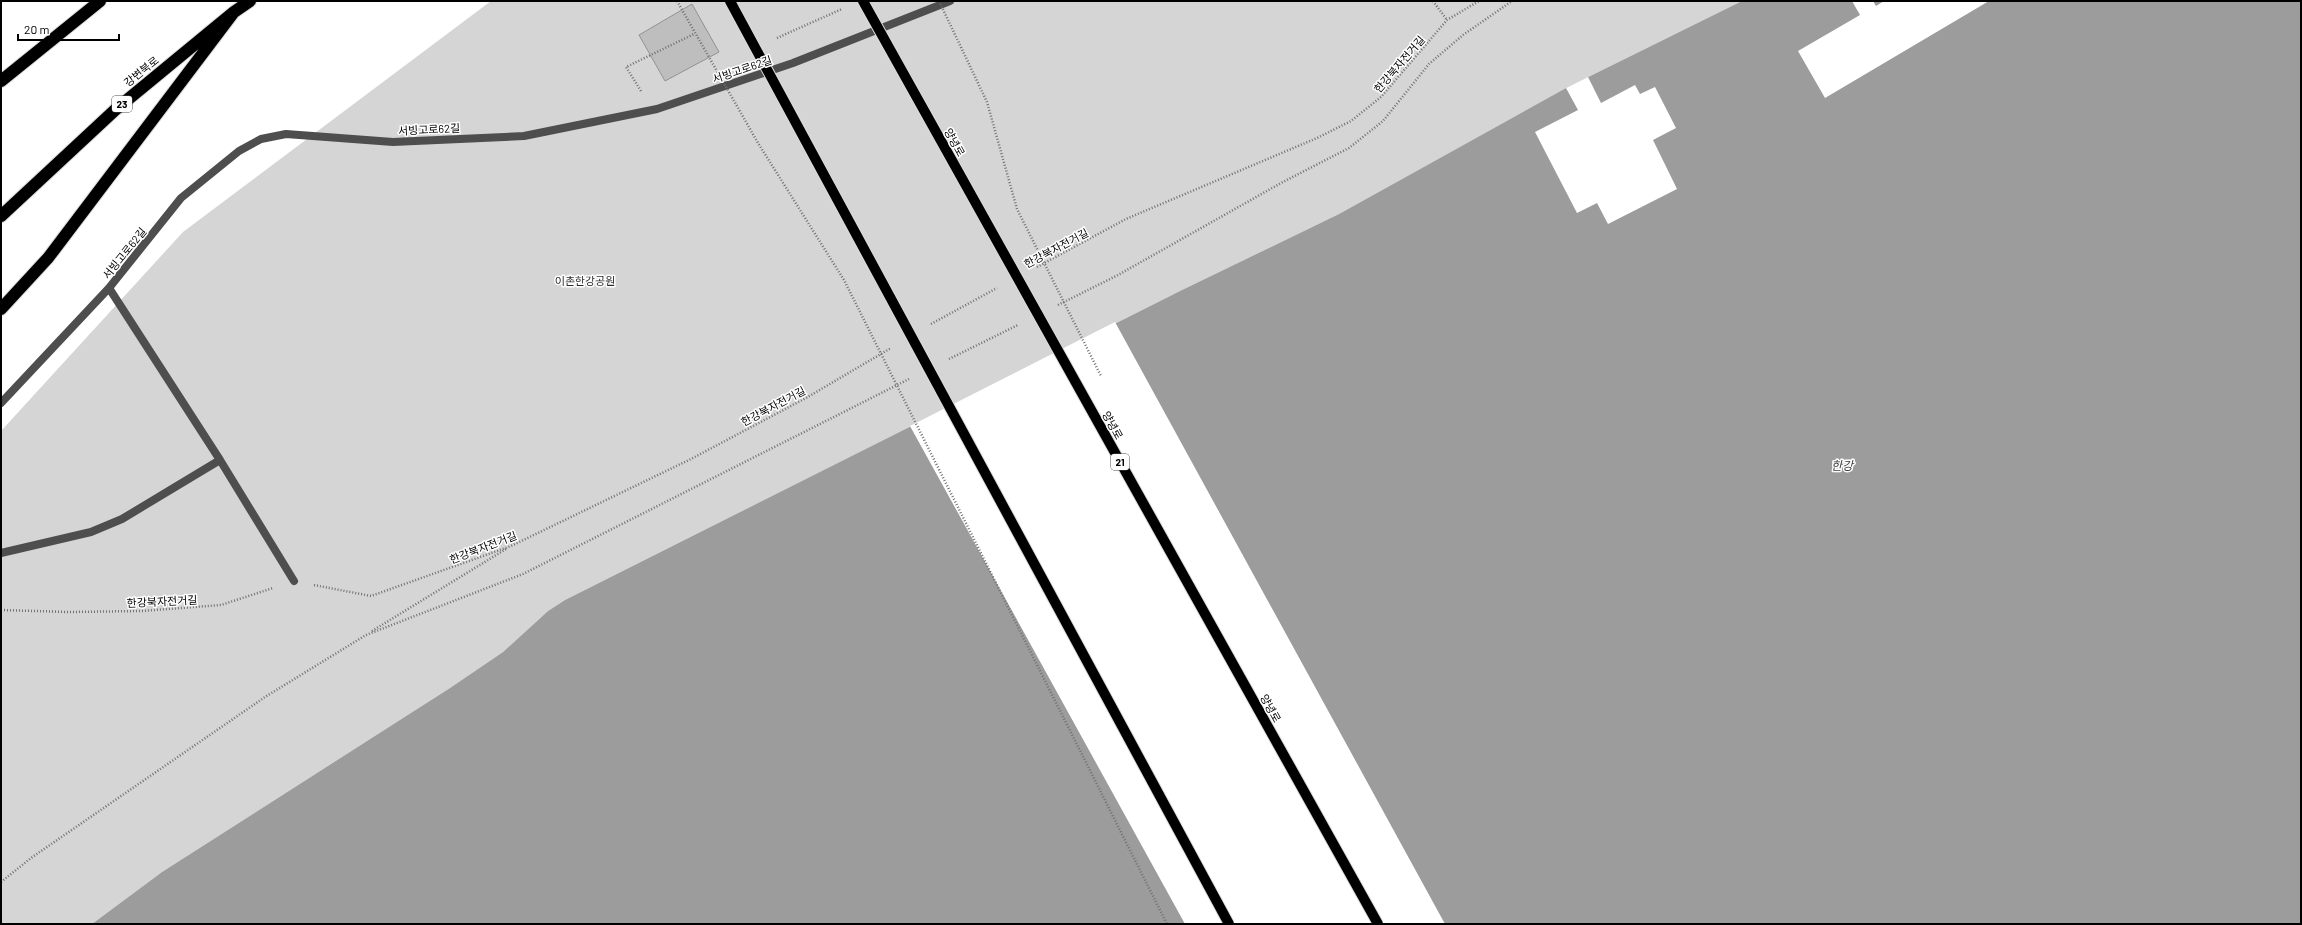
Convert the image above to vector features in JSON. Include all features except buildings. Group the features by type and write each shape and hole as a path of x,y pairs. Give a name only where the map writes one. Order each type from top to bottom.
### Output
{"highway":[{"path":"1,81 100,1"},
{"name":"강변북로","path":"1,216 115,110 234,12 250,1"},
{"path":"1,309 48,258 234,12"}],"main road":[{"path":"730,1 1229,924"},
{"name":"양녕로","path":"863,1 1378,924"}],"lane":[{"name":"서빙고로62길","path":"1,403 109,288 181,198 239,151 261,139 286,134 393,142 524,136 657,109 793,63 950,1"},
{"path":"109,288 220,460 294,581"},
{"path":"1,553 91,532 122,519 220,460"}],"path":[{"path":"677,1 694,34 758,144 844,280 1168,924"},
{"path":"939,1 987,102 1017,209 1104,381"},
{"path":"1433,1 1447,20"},
{"name":"한강북자전거길","path":"1035,268 1126,219 1317,138 1351,121 1381,97 1447,20 1479,1"},
{"path":"1054,307 1118,275 1281,183 1349,148 1383,121 1429,64 1463,35 1512,1"},
{"path":"657,109 644,96 626,67 694,34"},
{"path":"929,325 1000,287"},
{"path":"948,360 1026,321"},
{"name":"한강북자전거길","path":"1,610 68,612 134,611 221,605 294,581 371,596 511,546 691,459 806,398 895,345"},
{"path":"366,635 523,574 912,378"},
{"path":"1,882 31,858 265,697 511,546"}],"green space":[{"name":"이촌한강공원","path":"491,1 1742,1 1566,88 1339,214 1180,291 565,600 548,611 503,652 450,688 162,872 92,924 1,924 1,431 183,232"}],"water":[{"name":"한강","path":"1742,1 2301,1 2301,924 92,924 162,872 450,688 503,652 548,611 565,600 1180,291 1339,214 1566,88"}],"pier":[{"path":"1852,1 1873,1 1876,6 1884,1 1989,1 1825,98 1798,51 1860,15"},
{"path":"1588,77 1601,103 1635,85 1640,94 1655,87 1676,128 1653,140 1677,189 1608,224 1597,203 1577,213 1535,132 1578,110 1566,88"},
{"path":"1115,322 1445,924 1185,924 910,426"}]}
